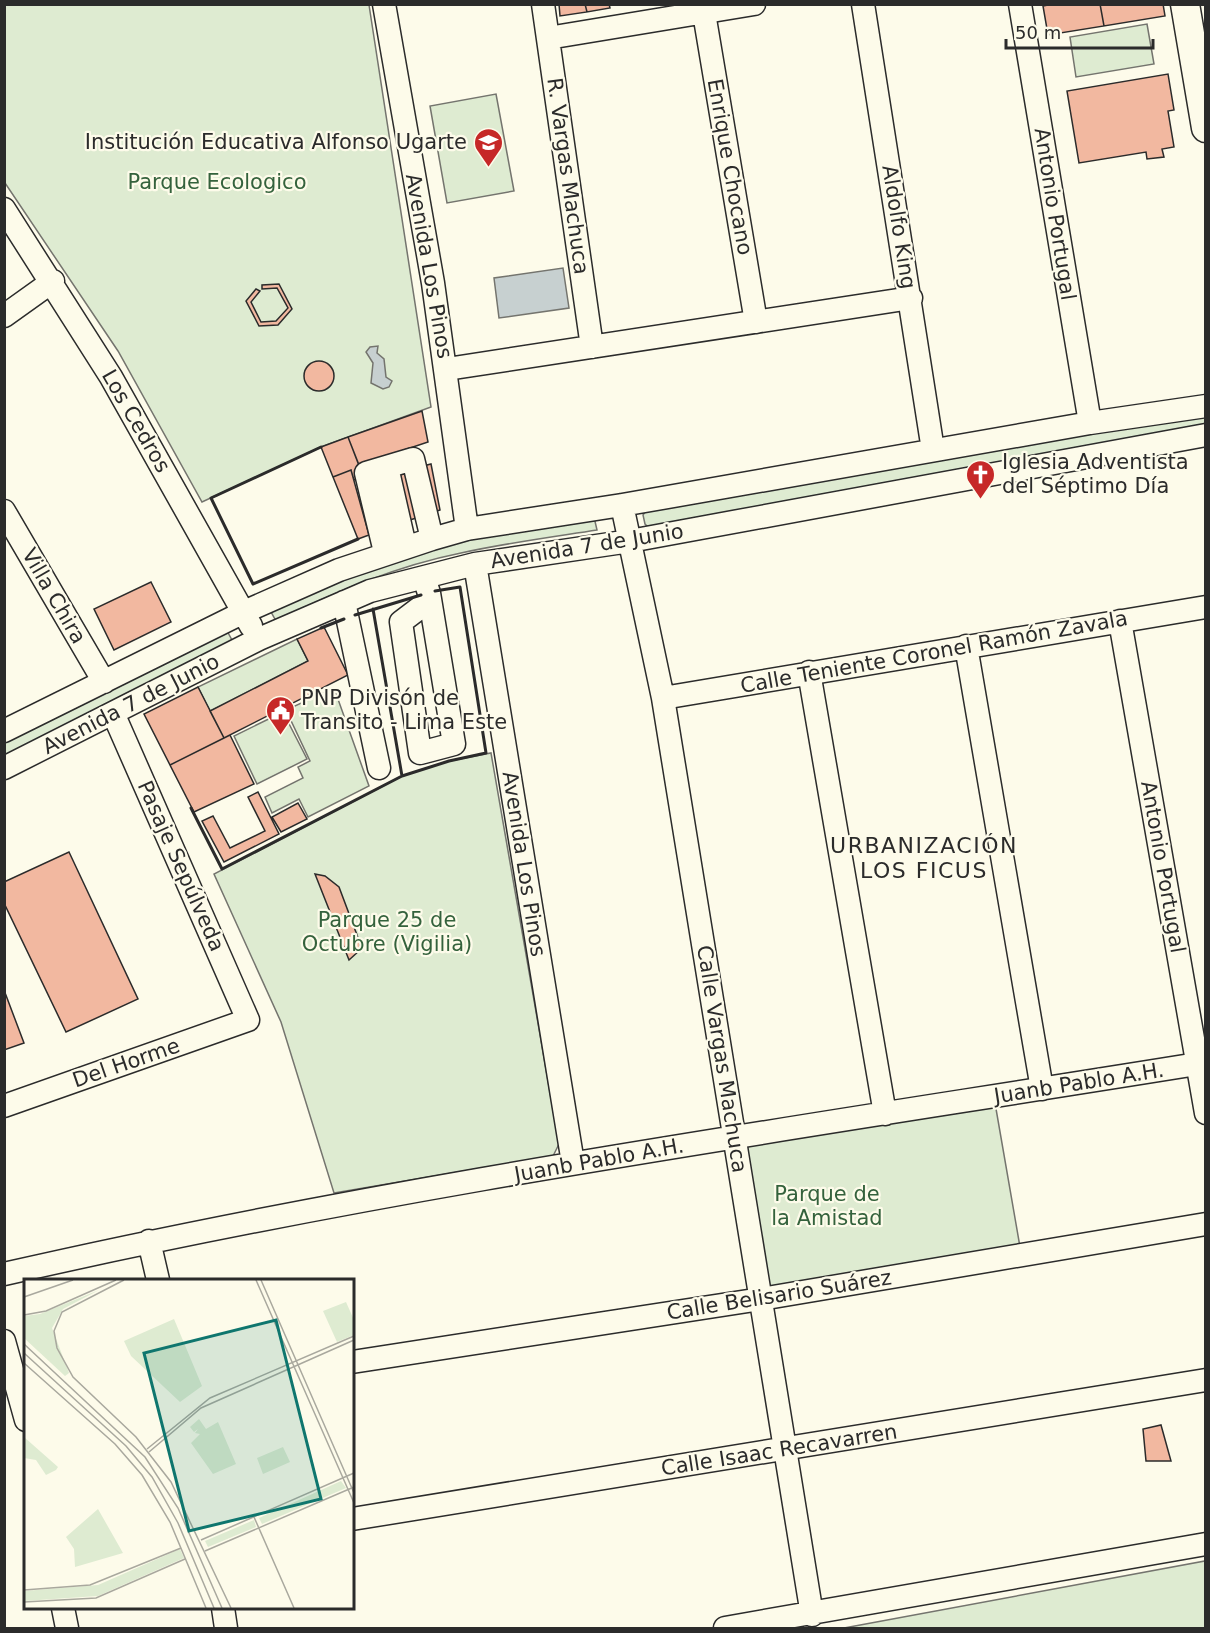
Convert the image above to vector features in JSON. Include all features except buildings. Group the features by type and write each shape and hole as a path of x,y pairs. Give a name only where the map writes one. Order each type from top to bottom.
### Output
{"main road":[{"path":"1185,4 1206,128"}],"street":[{"name":"Avenida Los Pinos","path":"384,4 447,369 467,529"},
{"name":"R. Vargas Machuca","path":"543,4 592,347"},
{"path":"548,38 754,4"},
{"name":"Aldolfo King","path":"863,4 911,298 933,450"},
{"name":"Antonio Portugal","path":"1020,4 1090,423"},
{"name":"Enrique Chocano","path":"704,13 756,322"},
{"name":"Los Cedros","path":"4,209 53,281 111,377 258,639"},
{"path":"4,316 53,281"},
{"path":"447,369 911,298"},
{"name":"Avenida 7 de Junio","path":"4,731 244,612 339,570 395,549 467,529 622,505 1090,423 1206,406"},
{"name":"Avenida 7 de Junio","path":"4,768 258,639 370,591 475,564 630,541 1206,435"},
{"path":"395,549 387,467 413,459 432,539"},
{"name":"Calle Vargas Machuca","path":"622,505 663,698 812,1615"},
{"name":"Villa Chira","path":"4,511 104,682"},
{"name":"Avenida Los Pinos","path":"475,564 573,1163"},
{"path":"424,578 430,600 454,744 420,753 401,622 430,600"},
{"path":"344,602 379,768"},
{"name":"Calle Teniente Coronel Ramón Zavala","path":"663,698 1206,607"},
{"name":"Antonio Portugal","path":"1120,621 1206,1113"},
{"path":"966,646 1041,1089"},
{"path":"809,672 885,1114"},
{"name":"Pasaje Sepúlveda","path":"114,713 248,1020"},
{"name":"Del Horme","path":"4,1106 248,1020"},
{"name":"Juanb Pablo A.H.","path":"4,1274 149,1241 573,1163 1197,1064"},
{"name":"Calle Belisario Suárez","path":"354,1362 761,1299 1206,1224"},
{"path":"149,1241 158,1279"},
{"path":"4,1341 24,1413"},
{"name":"Calle Isaac Recavarren","path":"354,1519 1206,1380"},
{"path":"725,1629 1206,1545"},
{"path":"63,1609 67,1629"},
{"path":"223,1609 226,1629"}],"green space":[{"name":"Parque Ecologico","path":"4,5 369,5 431,407 321,447 202,502 118,351 5,183"},
{"path":"1147,24 1154,64 1076,77 1070,37"},
{"path":"496,94 514,191 447,203 430,106"},
{"path":"1205,414 1205,428 649,528 645,524 643,515 645,512"},
{"path":"594,517 597,530 495,546 437,558 343,590 276,621 270,610 304,594 456,541"},
{"path":"226,629 233,642 5,758 5,740"},
{"path":"297,639 308,661 210,711 198,687"},
{"path":"334,688 369,786 308,817 299,799 272,813 265,797 303,778 298,767 310,761 286,710"},
{"path":"283,712 307,759 257,784 234,736"},
{"name":"Parque 25 de Octubre (Vigilia)","path":"491,753 559,1144 553,1156 334,1193 281,1022 214,874 402,776 449,761"},
{"name":"Parque de la Amistad","path":"995,1103 1020,1247 765,1294 741,1161 748,1144"},
{"path":"1205,1561 1205,1628 844,1628"}],"shaded area":[{"path":"563,268 569,308 499,318 494,278"},
{"path":"378,346 377,353 384,359 386,377 392,381 389,387 383,389 371,383 373,363 366,352 370,347"}],"wall":[{"path":"321,447 211,498 253,584 358,539"},
{"path":"402,776 449,761 486,753 460,587 435,591"},
{"path":"355,615 421,595"},
{"path":"191,808 222,869 402,776 373,609"},
{"path":"321,628 344,619"}],"place":[{"name":"Institución Educativa Alfonso Ugarte","path":"488,168"},
{"name":"Iglesia Adventista del Séptimo Día","path":"981,500"},
{"name":"PNP Divisón de Transito - Lima Este","path":"280,736"}],"district":[{"name":"URBANIZACIÓN LOS FICUS","path":"924,858"}]}
